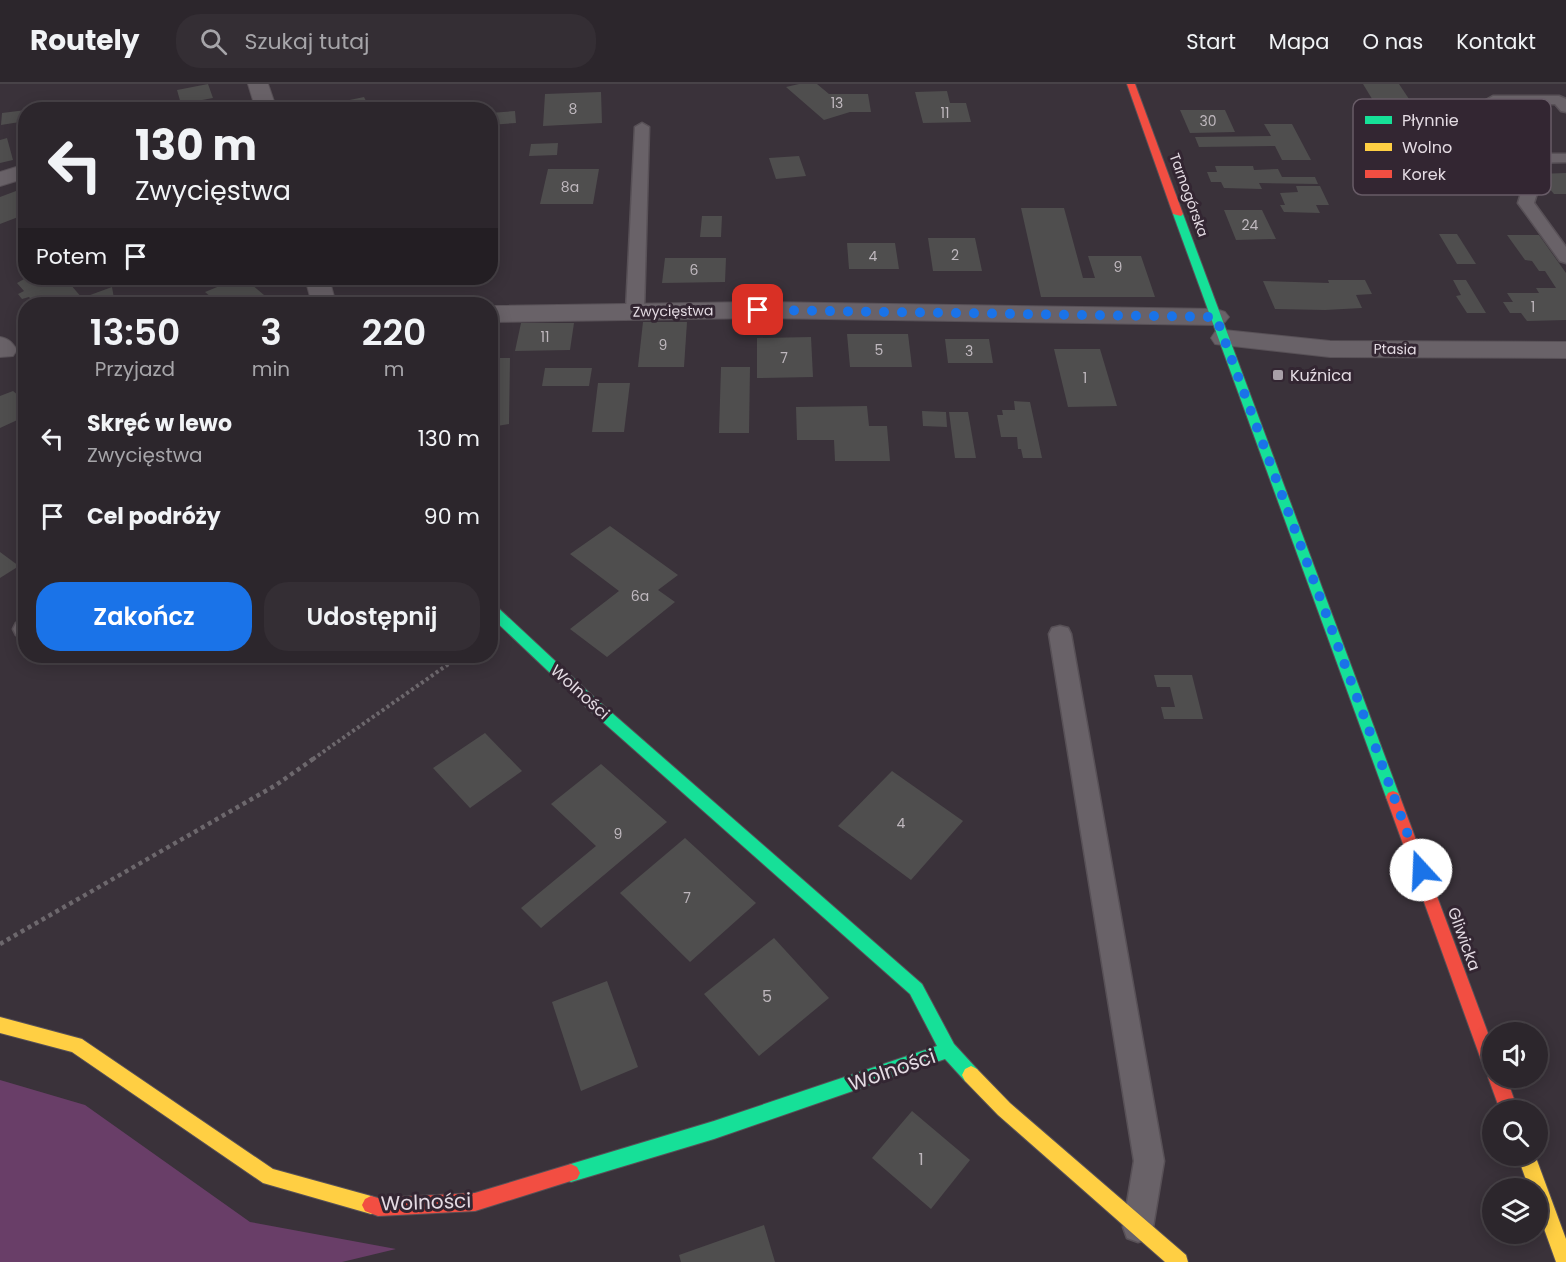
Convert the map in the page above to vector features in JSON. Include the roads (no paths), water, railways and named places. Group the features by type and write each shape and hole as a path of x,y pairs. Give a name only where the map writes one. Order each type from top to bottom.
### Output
{"main road":[{"name":"Tarnogórska","path":"1131,84 1220,328"},
{"name":"Gliwicka","path":"1220,328 1482,1038"},
{"name":"Wolności","path":"498,615 591,702 916,989 948,1050 1004,1109 1179,1262"},
{"name":"Wolności","path":"0,1025 76,1045 269,1177 378,1207 475,1202 714,1130 948,1050"},
{"path":"1530,1166 1565,1262"}],"street":[{"path":"258,84 262,102"},
{"path":"0,179 18,173"},
{"name":"Zwycięstwa","path":"498,314 758,310 1220,328"},
{"name":"Ptasia","path":"1220,328 1330,349 1566,350"}],"lane":[{"path":"1551,100 1559,100 1566,108"},
{"path":"635,311 642,127"},
{"path":"1551,158 1566,158"},
{"path":"1529,195 1526,204 1566,258"},
{"path":"1060,634 1149,1161 1138,1227"}],"place":[{"name":"Kuźnica","path":"1278,375"}]}
